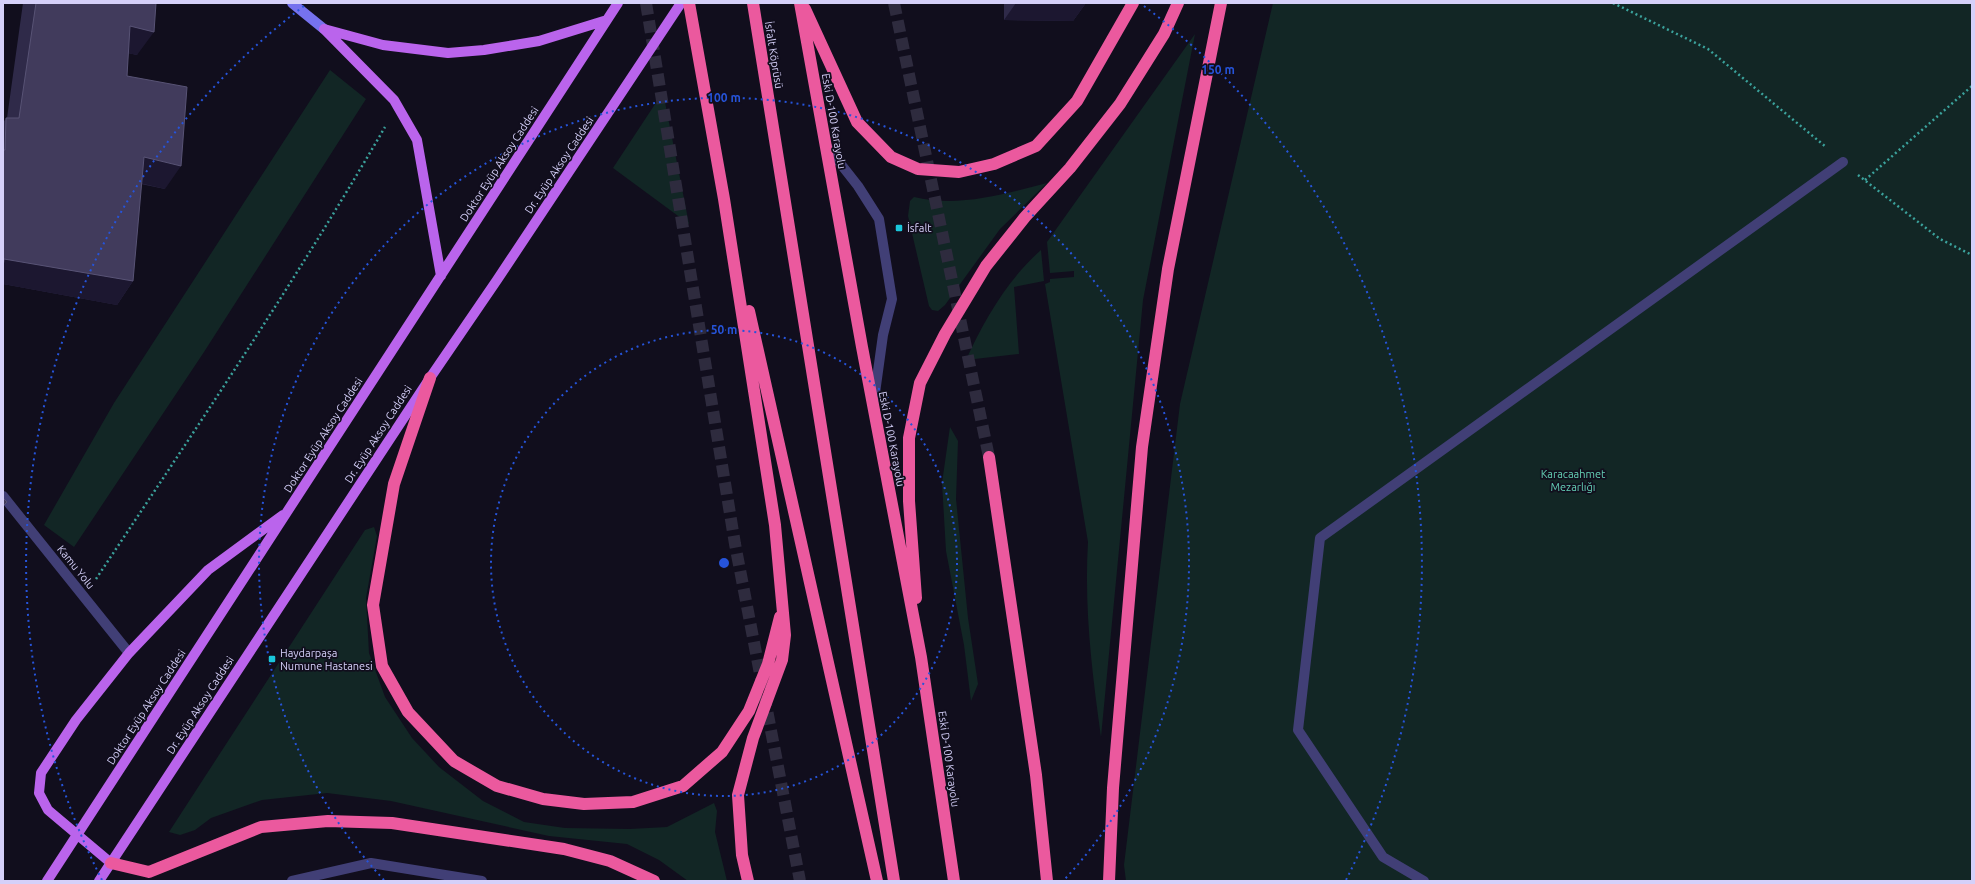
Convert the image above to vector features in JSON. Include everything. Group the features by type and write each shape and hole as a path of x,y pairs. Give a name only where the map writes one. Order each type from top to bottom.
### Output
{"highway":[{"path":"689,3 724,199 775,525 785,635 782,660 752,738 738,795 742,855 748,881"},
{"name":"İsfalt Köprüsü","path":"753,3 894,881"},
{"name":"Eski D-100 Karayolu","path":"800,3 873,406 921,657 954,881"},
{"path":"803,3 857,122 891,157 918,169 960,172 994,164 1036,146 1077,101 1133,3"},
{"path":"921,657 909,501 909,438 920,383 945,334 986,266 1025,217 1070,168 1120,104 1164,34 1178,3"},
{"path":"1109,881 1113,788 1142,447 1168,269 1221,3"},
{"path":"724,199 877,881"},
{"path":"430,378 394,484 373,605 382,666 408,712 454,761 496,786 543,799 584,804 633,802 683,786 722,752 749,711 768,664 782,608"},
{"path":"989,457 1035,768 1047,881"},
{"path":"111,863 149,872 261,827 328,821 392,823 564,849 610,860 654,881"}],"main road":[{"path":"292,3 324,29 394,100 417,140 441,276"},
{"name":"Doktor Eyüp Aksoy Caddesi","path":"47,881 618,3"},
{"name":"Dr. Eyüp Aksoy Caddesi","path":"100,881 430,378 681,3"},
{"path":"324,29 383,45 448,53 484,50 538,42 607,20"},
{"path":"111,863 48,810 39,793 41,773 76,720 129,653 208,570 287,512"}],"street":[{"path":"825,144 858,186 879,219 892,299 883,335 873,406"},
{"path":"1424,881 1383,857 1298,730 1320,538 1843,162"},
{"name":"Kamu Yolu","path":"3,496 129,653"},
{"path":"292,881 372,863 482,881"}],"path":[{"path":"1613,3 1708,49 1843,162"},
{"path":"1972,86 1865,180 1940,239 1972,255"},
{"path":"85,597 264,327 333,217 388,121"}],"green space":[{"name":"Karacaahmet Mezarlığı","path":"1273,3 1972,3 1972,881 1126,881 1124,865 1180,404"},
{"path":"1195,34 1143,300 1101,737 1088,616 1088,542 1045,284 1050,282 1050,279 1074,277 1074,271 1050,273 1047,242"},
{"path":"330,70 366,99 204,352 74,547 44,525 114,403"},
{"path":"663,92 689,224 613,168"},
{"path":"1047,183 1000,229 945,305 938,311 932,310 929,306 908,216 910,201 914,197 947,201 981,198"},
{"path":"1041,250 1044,281 1014,287 1019,354 966,360 989,315 998,301 1018,274"},
{"path":"950,427 958,441 956,499 968,618 978,684 971,701 964,645 946,551 942,483"},
{"path":"374,527 377,536 366,598 369,653 385,697 412,738 439,767 483,801 524,822 565,828 630,829 667,827 714,803 717,811 715,832 727,881 688,881 659,860 627,844 549,836 391,801 327,793 262,800 211,818 195,830 180,835 169,832 365,530"}],"building":[{"path":"36,3 156,3 154,32 130,26 127,76 187,87 181,166 144,157 133,281 4,259 3,268 3,150 5,150 6,118 19,118"},
{"path":"3,498 7,502 3,506"}],"tunnel":[{"path":"646,3 735,544 800,881"},
{"path":"894,3 989,457"}],"place":[{"name":"İsfalt","path":"899,228"},
{"name":"Haydarpaşa Numune Hastanesi","path":"272,659"}]}
